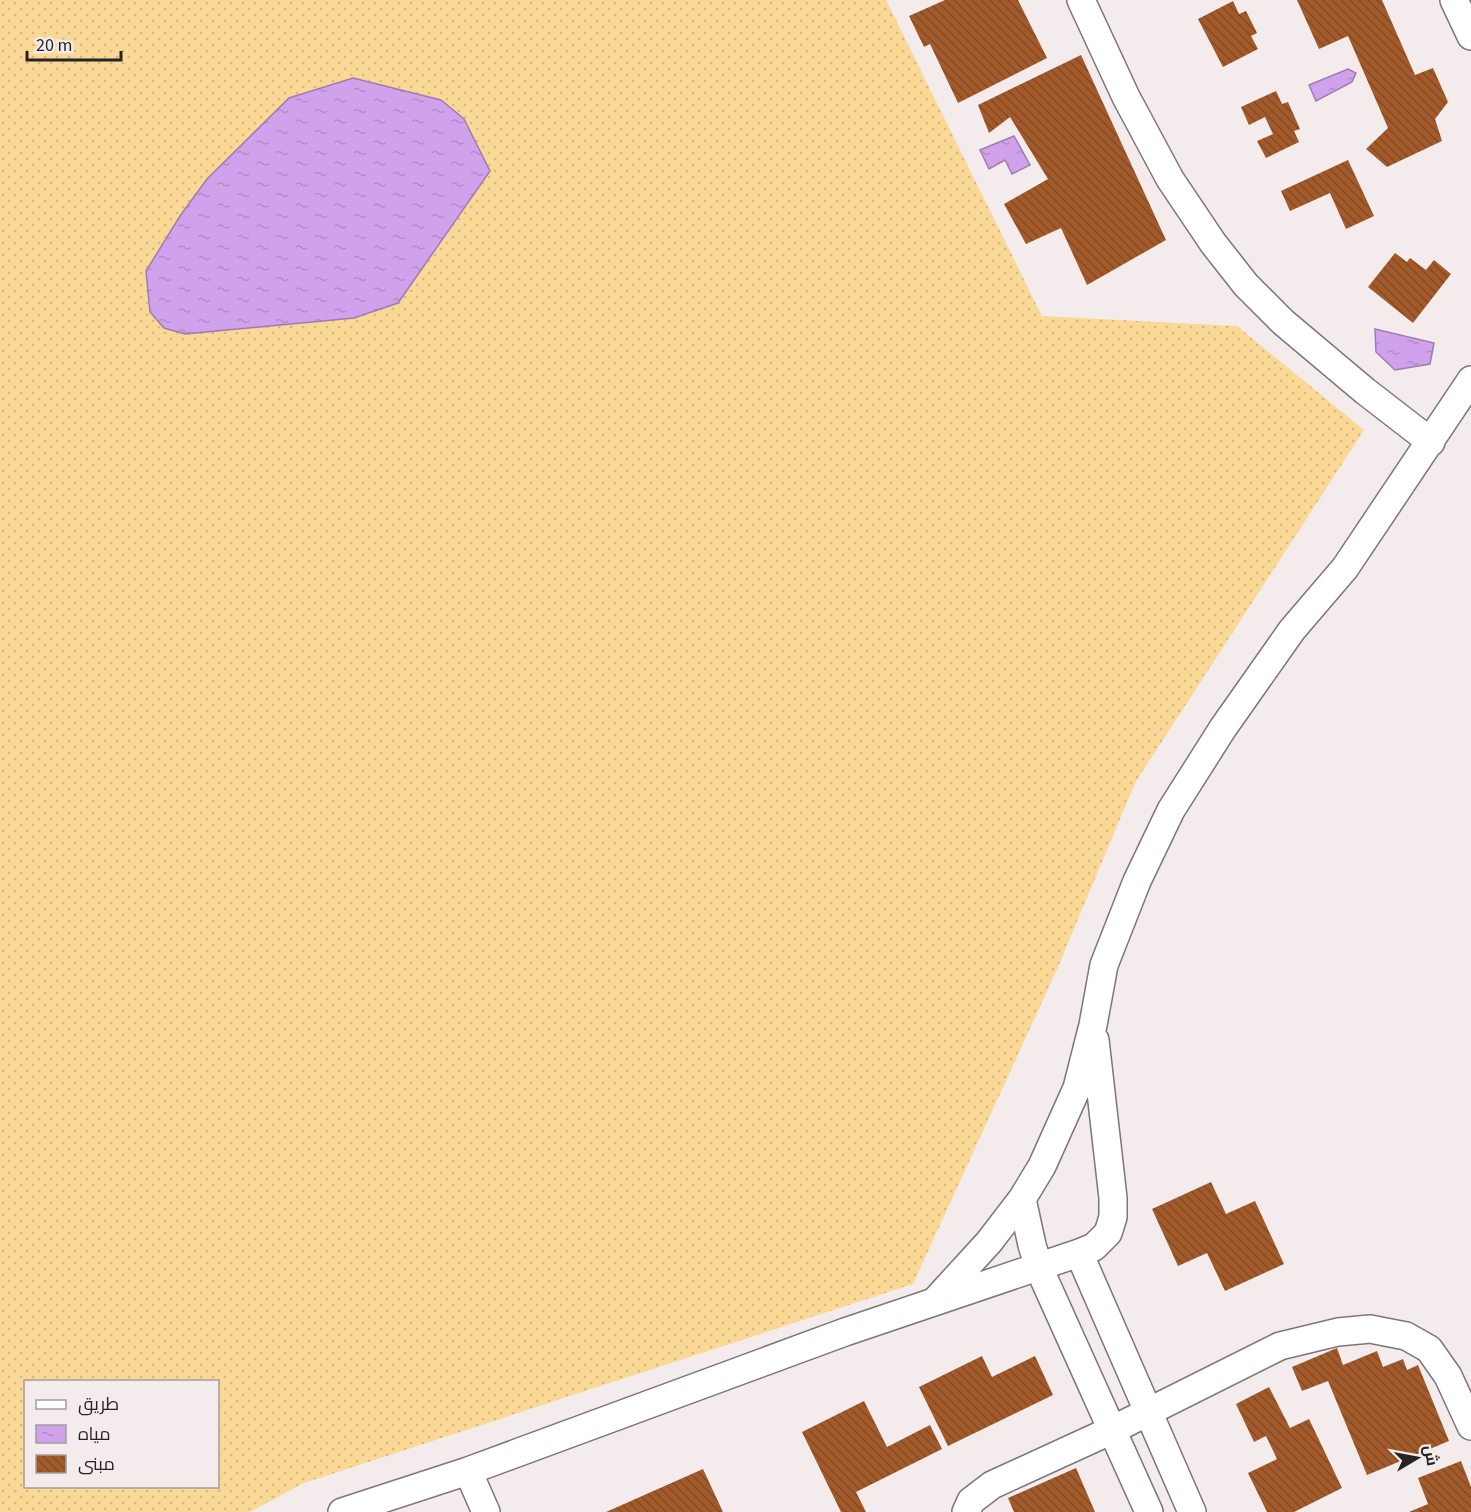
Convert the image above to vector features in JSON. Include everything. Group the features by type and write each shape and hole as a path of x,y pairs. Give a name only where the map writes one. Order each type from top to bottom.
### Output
{"street":[{"path":"1081,0 1126,97 1170,180 1213,243 1266,307 1365,391 1431,442"},
{"path":"1454,0 1471,36"},
{"path":"935,1301 974,1260 1022,1199 1042,1166 1077,1088 1093,1025 1104,965 1137,881 1171,810 1222,728 1292,630 1345,568 1471,380"},
{"path":"342,1512 468,1471 935,1301 1039,1268 1079,1253 1102,1241 1108,1233 1113,1217 1112,1179 1093,1025"},
{"path":"1022,1199 1039,1268 1149,1512"},
{"path":"1079,1253 1192,1512"},
{"path":"966,1512 971,1501 992,1485 1112,1430 1280,1346 1338,1332 1370,1329 1406,1336 1429,1349 1448,1376 1471,1426"},
{"path":"468,1471 486,1512"}],"shaded area":[{"path":"0,0 886,0 1042,316 1237,326 1364,430 1135,783 1058,967 913,1284 304,1483 250,1512 0,1512"}],"water":[{"path":"1348,69 1356,73 1352,82 1316,101 1309,85"},
{"path":"353,78 441,100 464,119 490,171 398,303 354,318 185,334 164,328 150,312 146,271 180,216 207,179 289,98"},
{"path":"1014,136 1030,165 1012,174 1005,160 989,169 980,150"},
{"path":"1375,329 1434,343 1430,364 1395,370 1376,352"}],"building":[{"path":"945,0 1018,0 1047,58 958,103 930,44 924,47 909,16"},
{"path":"1297,0 1382,0 1415,75 1433,68 1448,102 1435,119 1442,141 1387,167 1366,149 1388,128 1348,36 1319,49"},
{"path":"1233,1 1239,14 1246,11 1257,33 1251,36 1258,49 1223,67 1198,19"},
{"path":"1081,55 1166,240 1087,285 1061,228 1026,244 1004,204 1048,179 1010,117 989,133 978,105"},
{"path":"1276,91 1282,104 1288,102 1300,129 1294,131 1299,142 1266,158 1257,141 1273,134 1265,117 1249,125 1241,107"},
{"path":"1348,160 1374,216 1346,229 1330,193 1290,211 1281,191"},
{"path":"1395,253 1407,262 1410,258 1426,270 1434,260 1451,274 1413,323 1368,287"},
{"path":"1211,1182 1226,1214 1255,1201 1284,1264 1225,1291 1207,1253 1178,1266 1152,1209"},
{"path":"1337,1348 1343,1365 1377,1351 1383,1367 1403,1359 1407,1370 1418,1365 1449,1441 1367,1475 1328,1381 1302,1391 1292,1367"},
{"path":"982,1356 992,1377 1035,1356 1053,1395 948,1446 919,1387"},
{"path":"1269,1387 1290,1428 1309,1419 1342,1488 1294,1512 1267,1512 1248,1473 1277,1459 1266,1436 1254,1442 1236,1404"},
{"path":"864,1401 887,1447 930,1425 942,1449 856,1492 866,1512 841,1512 802,1432"},
{"path":"1461,1461 1471,1487 1471,1512 1409,1512 1428,1504 1418,1478"},
{"path":"1076,1468 1095,1512 1014,1512 1008,1498"},
{"path":"703,1469 723,1512 606,1512"}]}
